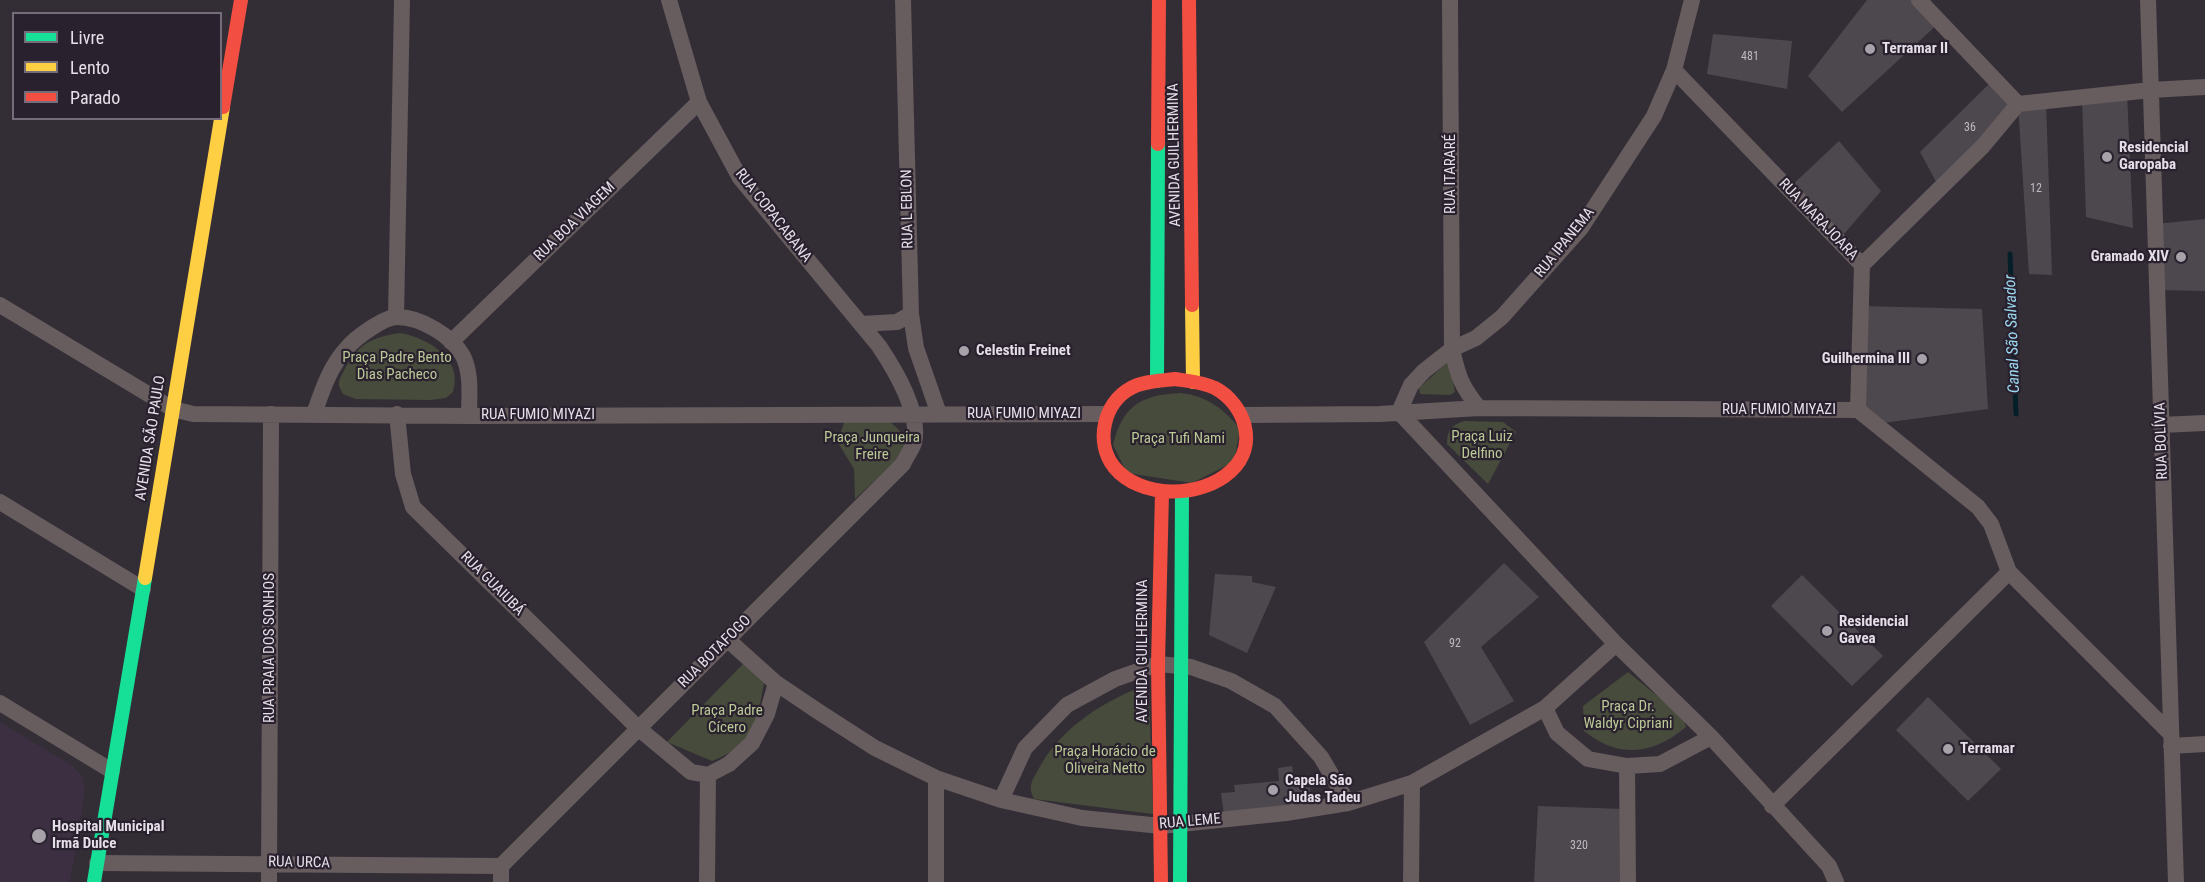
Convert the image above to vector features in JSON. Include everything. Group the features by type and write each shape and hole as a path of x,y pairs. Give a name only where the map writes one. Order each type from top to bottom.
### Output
{"street":[{"name":"AVENIDA SÃO PAULO","path":"222,117 242,0"},
{"path":"396,317 402,0"},
{"name":"RUA COPACABANA","path":"669,0 699,102 740,178 861,324 891,364 914,414"},
{"name":"RUA L EBLON","path":"903,0 910,314 916,348 939,414"},
{"name":"AVENIDA GUILHERMINA","path":"1157,381 1159,0"},
{"name":"AVENIDA GUILHERMINA","path":"1190,0 1193,382"},
{"name":"RUA ITARARÉ","path":"1450,0 1452,349 1464,390 1479,408"},
{"name":"RUA IPANEMA","path":"1399,412 1411,385 1424,370 1452,349 1476,338 1502,318 1581,228 1654,116 1674,70 1692,0"},
{"path":"1919,0 2018,104"},
{"name":"RUA BOLÍVIA","path":"2148,0 2176,882"},
{"name":"RUA MARAJOARA","path":"1674,70 1862,266 1858,410"},
{"path":"1862,266 1983,146 2018,104 2151,90 2205,87"},
{"name":"RUA BOA VIAGEM","path":"452,342 699,102"},
{"name":"AVENIDA SÃO PAULO","path":"94,882 221,120"},
{"name":"RUA FUMIO MIYAZI","path":"0,305 172,409 193,414 469,416 1106,414"},
{"path":"861,324 897,322 910,314"},
{"path":"314,414 327,378 347,347 380,323 396,317 417,321 452,342 463,357 468,376 469,416"},
{"path":"1175,379 1193,382 1216,389 1244,415 1247,439 1241,459 1231,472 1208,485 1182,492 1148,490 1128,480 1111,462 1102,442 1106,414 1128,389 1175,379"},
{"name":"RUA FUMIO MIYAZI","path":"1244,415 1479,408 1858,410 1978,507 1991,524 2009,573 2171,740"},
{"path":"1399,412 1617,644 1711,738 1828,866 1836,882"},
{"name":"RUA PRAIA DOS SONHOS","path":"269,882 271,414"},
{"name":"RUA GUAIUBÁ","path":"397,414 403,474 413,507 638,728"},
{"name":"RUA BOTAFOGO","path":"501,874 638,728 903,464 914,443 914,414"},
{"path":"2162,425 2205,423"},
{"name":"AVENIDA GUILHERMINA","path":"1161,882 1158,664 1162,492"},
{"path":"1180,882 1182,492"},
{"path":"0,502 142,589"},
{"path":"1772,806 2009,573"},
{"name":"RUA LEME","path":"728,640 776,683 875,748 936,778 1001,800 1082,818 1161,826 1286,813 1348,803 1412,783 1545,708 1617,644"},
{"path":"1001,800 1025,748 1067,705 1115,679 1158,664 1191,667 1231,681 1275,706 1321,757 1348,803"},
{"path":"638,728 691,772 708,775 729,764 752,743 767,714 776,683"},
{"path":"0,703 112,771"},
{"path":"1545,708 1557,733 1588,759 1627,766 1660,764 1711,738"},
{"path":"2171,740 2205,744"},
{"path":"1627,766 1628,882"},
{"path":"707,882 708,775"},
{"path":"936,778 936,882"},
{"path":"1411,882 1412,783"},
{"name":"RUA URCA","path":"97,862 269,862 501,874"}],"shaded area":[{"name":"Hospital Municipal Irmã Dulce","path":"0,722 73,766 82,776 85,790 70,882 0,882"}],"green space":[{"name":"Praça Padre Bento Dias Pacheco","path":"400,333 422,340 441,352 453,370 455,380 453,392 446,398 430,400 356,399 343,394 339,381 350,360 362,346 378,338"},
{"path":"1449,361 1455,392 1450,395 1420,394 1419,388"},
{"name":"Praça Tufi Nami","path":"1181,393 1207,400 1228,415 1240,429 1234,462 1192,483 1127,473 1113,445 1117,431 1128,411 1155,396"},
{"name":"Praça Junqueira Freire","path":"845,421 889,421 903,436 905,444 901,456 855,499 854,469 837,441"},
{"name":"Praça Luiz Delfino","path":"1464,421 1503,422 1516,432 1488,484 1447,444 1451,429"},
{"name":"Praça Padre Cícero","path":"743,664 765,678 756,718 746,738 738,747 712,761 667,742"},
{"name":"Praça Dr. Waldyr Cipriani","path":"1628,672 1683,717 1686,727 1661,743 1635,750 1610,746 1584,731 1583,706"},
{"name":"Praça Horácio de Oliveira Netto","path":"1138,688 1149,689 1153,814 1034,799 1031,791 1032,781 1047,756 1068,731 1108,702"}],"building":[{"name":"Terramar II","path":"1867,0 1919,0 1940,22 1842,112 1808,76"},
{"path":"1713,34 1792,41 1787,89 1707,74"},
{"path":"1994,79 2018,104 1940,189 1920,152"},
{"name":"Residencial Garopaba","path":"2127,93 2133,228 2086,217 2082,98"},
{"path":"2046,102 2052,275 2029,274 2018,104"},
{"path":"1839,141 1881,191 1838,241 1788,189"},
{"name":"Gramado XIV","path":"2205,219 2205,291 2157,290 2155,224"},
{"name":"Guilhermina III","path":"1861,306 1982,309 1988,409 1875,424 1858,410"},
{"path":"1504,563 1539,597 1481,647 1514,701 1470,725 1424,642"},
{"path":"1215,574 1252,576 1252,582 1276,587 1247,653 1209,635"},
{"name":"Residencial Gavea","path":"1802,575 1883,656 1852,686 1771,606"},
{"name":"Terramar","path":"1928,697 2001,769 1968,801 1896,730"},
{"name":"Capela São Judas Tadeu","path":"1292,766 1294,779 1300,778 1301,782 1306,781 1307,788 1310,787 1312,805 1224,815 1221,793 1235,792 1234,785 1279,781 1278,768"},
{"path":"1538,806 1624,809 1621,882 1534,882"}],"waterway":[{"name":"Canal São Salvador","path":"2010,254 2016,414"}],"traffic: fast":[{"path":"1157,381 1158,144"},
{"path":"1180,882 1182,492"},
{"path":"94,882 145,578"}],"traffic: slow":[{"path":"222,113 223,107"},
{"path":"145,578 221,120"},
{"path":"1192,305 1193,382"}],"traffic: jam":[{"path":"223,107 241,0"},
{"path":"1158,144 1159,0"},
{"path":"1189,0 1192,305"},
{"path":"1175,379 1206,384 1225,395 1241,415 1246,438 1245,450 1240,461 1231,471 1204,487 1171,492 1155,490 1125,478 1108,457 1104,435 1108,413 1121,395 1136,386 1175,379"},
{"path":"1161,882 1158,664 1162,492"}],"place":[{"name":"Terramar II","path":"1870,49"},
{"name":"Residencial Garopaba","path":"2107,157"},
{"name":"Gramado XIV","path":"2181,257"},
{"name":"Celestin Freinet","path":"964,351"},
{"name":"Guilhermina III","path":"1922,359"},
{"name":"Residencial Gavea","path":"1827,631"},
{"name":"Terramar","path":"1948,749"},
{"name":"Capela São Judas Tadeu","path":"1273,790"},
{"name":"Hospital Municipal Irmã Dulce","path":"39,836"}]}
